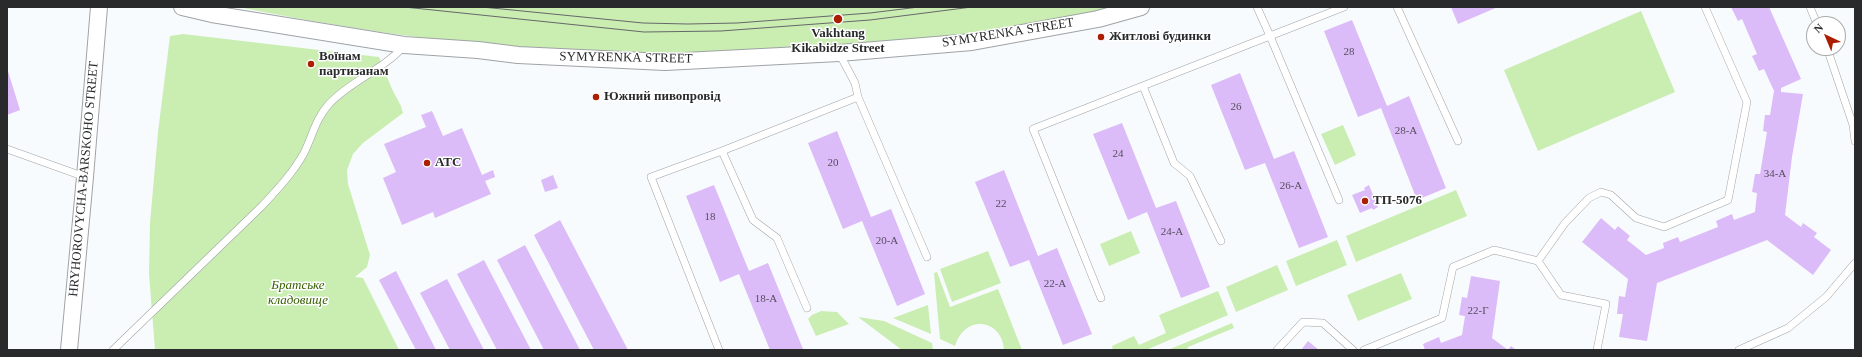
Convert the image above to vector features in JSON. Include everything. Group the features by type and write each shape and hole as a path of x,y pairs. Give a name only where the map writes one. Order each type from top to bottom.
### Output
{"street":[{"name":"HRYHOROVYCHA-BARSKOHO STREET","path":"69,350 99,7"},
{"name":"SYMYRENKA STREET","path":"182,7 212,14 404,45 478,50 518,55 665,62 839,53 972,42 1098,19 1141,7"}],"lane":[{"path":"1257,7 1338,200"},
{"path":"1101,298 1033,129 1344,7"},
{"path":"1397,7 1458,142"},
{"path":"1538,261 1565,223 1589,198 1601,192 1611,195 1636,218 1664,227 1728,200 1747,102 1705,7"},
{"path":"112,350 284,183 304,153 319,118 329,104 353,84 394,57 404,45"},
{"path":"839,53 855,83 858,97 926,257"},
{"path":"1830,56 1853,125 1855,141"},
{"path":"1143,86 1174,163 1190,176 1221,241"},
{"path":"719,350 651,177 722,151 858,97"},
{"path":"7,149 85,176"},
{"path":"722,151 753,220 777,238 807,308"},
{"path":"1364,350 1442,318 1453,267 1494,250 1538,261 1562,295 1606,304 1597,350"},
{"path":"1739,350 1788,328 1826,297 1855,263"},
{"path":"1277,350 1302,322 1323,324 1353,350"}],"green space":[{"path":"238,7 1113,7 1037,23 922,39 728,52 670,54 599,53 495,46 340,26"},
{"path":"1641,11 1675,92 1538,151 1504,70"},
{"name":"Братське кладовище","path":"183,34 379,57 403,113 363,143 353,154 347,170 348,184 370,255 367,267 355,277 363,278 399,350 155,350 149,274 150,223 158,132 170,36"},
{"path":"1343,125 1356,155 1335,165 1321,134"},
{"path":"1456,190 1467,216 1356,262 1346,236"},
{"path":"1131,231 1140,253 1109,266 1100,244"},
{"path":"1337,240 1347,265 1296,286 1286,261"},
{"path":"988,251 1001,283 952,302 940,269"},
{"path":"1277,265 1288,290 1236,312 1226,287"},
{"path":"937,272 950,307 998,289 1022,350 1004,350 1002,339 997,331 990,326 982,324 974,325 966,329 960,336 955,346 940,339 934,273"},
{"path":"1401,273 1412,299 1358,321 1347,295"},
{"path":"1218,291 1228,315 1146,350 1113,350 1112,346 1134,336 1139,345 1166,333 1159,315"},
{"path":"928,305 931,334 893,318"},
{"path":"821,311 837,312 849,324 816,336 808,319 812,315"},
{"path":"858,317 884,321 932,343 933,350 902,350"},
{"path":"1232,323 1234,328 1188,347 1187,350 1168,350"}],"building":[{"path":"1451,7 1498,7 1458,24"},
{"path":"1731,7 1769,7 1801,79 1781,88 1781,92 1803,94 1792,157 1785,215 1801,227 1803,223 1817,233 1814,237 1831,250 1813,275 1767,240 1657,283 1647,341 1619,337 1623,314 1617,314 1619,296 1625,297 1628,279 1582,242 1601,218 1615,230 1618,226 1630,236 1627,240 1646,255 1664,248 1663,243 1678,237 1680,242 1718,227 1716,221 1732,214 1734,220 1755,212 1757,193 1752,192 1755,174 1760,174 1767,132 1763,131 1765,115 1770,115 1774,91 1764,69 1759,71 1752,56 1757,54 1742,19 1738,21"},
{"path":"1352,20 1387,106 1409,96 1446,188 1417,200 1381,108 1358,117 1324,31"},
{"path":"7,68 20,110 7,115"},
{"path":"1240,73 1274,159 1294,151 1328,237 1299,248 1265,163 1245,170 1211,85"},
{"path":"432,111 443,136 462,128 482,175 493,170 495,177 485,181 491,194 435,218 433,212 402,225 383,178 396,172 384,144 426,127 421,115"},
{"path":"1122,123 1156,208 1176,201 1210,287 1181,298 1147,212 1128,220 1093,134"},
{"path":"837,131 871,217 891,209 925,294 897,306 862,221 843,229 808,143"},
{"path":"1004,170 1038,256 1057,248 1092,334 1063,345 1029,260 1010,267 975,182"},
{"path":"553,175 558,188 545,192 541,180"},
{"path":"714,185 749,271 768,263 803,349 770,350 739,274 720,282 686,196"},
{"name":"ТП-5076","path":"1369,185 1378,207 1373,210 1372,208 1360,213 1352,195 1365,190 1364,188"},
{"path":"560,220 628,350 594,350 534,235"},
{"path":"525,245 580,350 544,350 497,260"},
{"path":"484,260 531,350 497,350 457,274"},
{"path":"396,271 436,350 416,350 379,280"},
{"path":"1471,276 1500,281 1492,338 1508,350 1425,350 1423,344 1439,337 1441,343 1462,335 1465,316 1459,315 1462,297 1467,298"},
{"path":"447,279 484,350 450,350 420,293"},
{"path":"1308,341 1319,350 1301,350"},
{"path":"1511,346 1516,350 1508,350"}],"tram line":[{"path":"404,7 644,32 721,31 870,20 972,7"},
{"path":"482,7 643,23 688,24 737,23 870,13 919,7"}],"place":[{"name":"Vakhtang Kikabidze Street","path":"838,19"},
{"name":"Житлові будинки","path":"1101,37"},
{"name":"Воїнам партизанам","path":"311,64"},
{"name":"Южний пивопровід","path":"596,97"},
{"name":"АТС","path":"427,163"},
{"name":"ТП-5076","path":"1365,201"}]}
